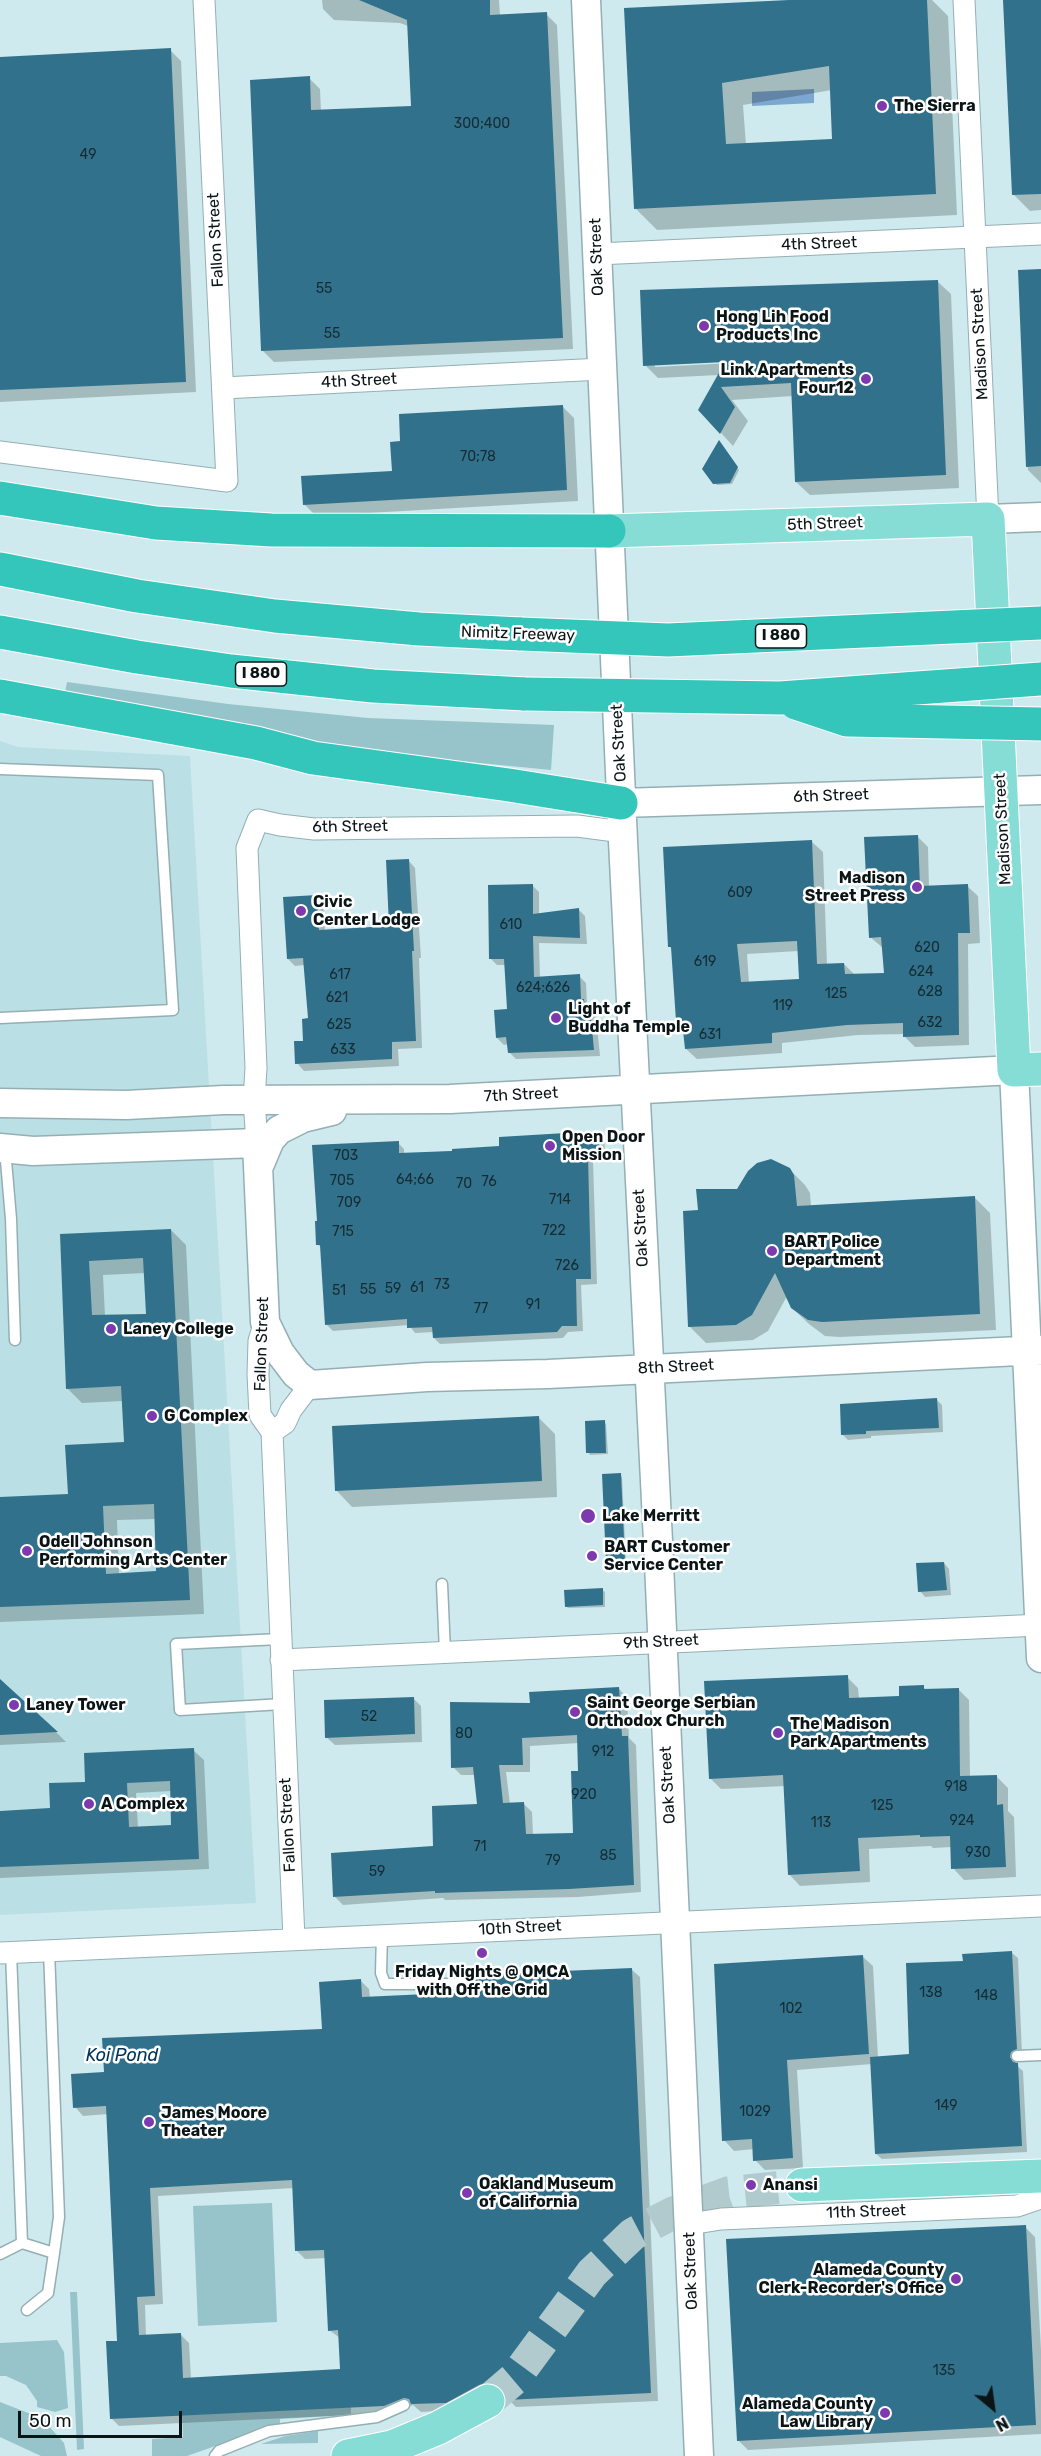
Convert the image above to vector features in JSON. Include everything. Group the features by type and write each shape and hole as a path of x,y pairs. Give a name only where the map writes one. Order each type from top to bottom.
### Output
{"highway":[{"path":"0,498 156,523 271,530 609,531"},
{"name":"Nimitz Freeway","path":"0,569 137,596 275,616 418,629 668,640 1041,623"},
{"name":"I 880","path":"0,632 138,657 255,674 420,689 525,694 780,698 1041,680"},
{"path":"0,696 256,743 313,758 622,818"},
{"path":"780,698 847,720 1041,724"}],"main road":[{"name":"Oak Street","path":"586,0 634,1088 690,2224 699,2456"},
{"name":"5th Street","path":"609,531 1041,517"},
{"name":"Madison Street","path":"988,519 1001,790 1027,1070 1041,1658"},
{"name":"6th Street","path":"622,818 1001,790 1041,790"},
{"name":"7th Street","path":"0,1103 126,1105 254,1100 450,1099 1027,1070"},
{"path":"2,1148 258,1155 279,1130 318,1113 450,1099"},
{"name":"Fallon Street","path":"258,1155 265,1322"},
{"path":"265,1322 280,1353 296,1374 310,1385"},
{"name":"8th Street","path":"310,1385 427,1377 548,1374 1034,1351"},
{"name":"11th Street","path":"802,2185 1041,2176"},
{"path":"348,2456 401,2443 438,2428 488,2401"}],"street":[{"name":"Fallon Street","path":"0,452 227,481 204,0"},
{"name":"Madison Street","path":"964,0 988,519"},
{"name":"4th Street","path":"597,254 1041,234"},
{"name":"4th Street","path":"223,388 602,369"},
{"name":"6th Street","path":"258,820 314,829 577,826 622,818"},
{"name":"Fallon Street","path":"258,820 247,848 256,1068 254,1100 258,1155"},
{"name":"Fallon Street","path":"265,1322 259,1341 258,1358 260,1415 272,1432 294,1939"},
{"path":"272,1432 285,1423 291,1410 310,1385"},
{"name":"9th Street","path":"281,1660 1040,1625"},
{"name":"10th Street","path":"6,1952 1041,1906"},
{"name":"11th Street","path":"690,2224 728,2219 1017,2206 1041,2198"}],"lane":[{"path":"0,769 158,775 173,1010 0,1018"},
{"path":"2,1148 11,1219 15,1340"},
{"path":"442,1584 446,1652"},
{"path":"280,1639 176,1644 180,1710 283,1704"},
{"path":"382,1935 381,1973 385,1984 470,1984"},
{"path":"27,2310 48,2293 59,2217 49,1950"},
{"path":"6,1952 22,2243"},
{"path":"1017,2056 1041,2055"},
{"path":"0,2254 22,2243 54,2253"},
{"path":"215,2456 219,2451 269,2432 377,2417 404,2405"}],"shaded area":[{"path":"67,682 228,704 368,718 554,725 551,770 357,751 64,698"},
{"name":"Laney College","path":"0,741 18,747 190,756 256,1903 0,1915"},
{"path":"272,2203 277,2322 198,2326 193,2206"},
{"path":"70,2292 77,2292 84,2449 77,2450"},
{"path":"57,2340 64,2352 68,2408 55,2412 37,2407 37,2401 26,2385 6,2376 0,2376 0,2343"},
{"path":"0,2402 36,2416 46,2423 64,2443 67,2456 41,2456 0,2437"},
{"path":"351,2407 351,2415 280,2419 280,2423 187,2456 152,2456 152,2439 183,2437 182,2415"},
{"path":"318,2431 318,2443 261,2444 285,2436"}],"water":[{"path":"814,89 814,103 752,106 752,92"}],"building":[{"path":"359,0 490,0 490,15 547,12 563,338 261,351 250,80 310,76 311,110 411,106 407,20"},
{"name":"The Sierra","path":"789,0 927,0 936,194 634,209 624,8","holes":["829,66 832,139 726,144 722,83"]},
{"path":"1003,0 1041,0 1041,194 1012,195"},
{"path":"171,48 186,382 0,390 0,57"},
{"path":"1041,269 1041,466 1026,467 1018,270"},
{"path":"938,280 946,475 795,482 791,383 721,387 735,407 720,434 698,410 725,362 643,366 640,290"},
{"path":"563,405 567,490 303,505 301,476 392,471 390,442 400,441 399,414"},
{"path":"719,440 738,467 730,483 713,484 702,469"},
{"path":"918,835 920,886 968,884 970,933 958,933 959,1035 903,1037 903,1023 847,1025 772,1033 772,1043 685,1049 682,1021 676,1021 671,947 668,947 663,847 812,840 817,964 844,963 845,974 884,973 881,937 869,938 864,837","holes":["797,941 799,979 741,982 737,944"]},
{"path":"409,859 416,1041 392,1042 392,1059 295,1064 294,1041 303,1041 302,1019 308,1018 303,958 287,959 283,897 317,895 319,930 389,926 386,860"},
{"path":"533,884 533,914 579,908 580,938 533,936 534,977 580,974 581,999 584,999 585,1008 590,1007 594,1050 508,1053 506,1037 496,1038 494,1010 507,1009 504,959 489,959 488,885"},
{"path":"599,1131 600,1155 588,1155 591,1279 576,1279 577,1326 562,1326 557,1332 433,1338 432,1327 407,1328 407,1319 325,1325 320,1245 316,1245 315,1221 317,1221 312,1145 399,1141 399,1153 452,1151 452,1149 499,1146 499,1137"},
{"path":"771,1159 790,1168 794,1175 797,1206 975,1196 980,1314 822,1322 808,1320 791,1308 775,1273 752,1315 736,1325 688,1327 683,1211 698,1210 696,1189 737,1189 748,1171 757,1163"},
{"name":"G Complex","path":"171,1229 190,1600 0,1607 0,1497 68,1494 65,1445 124,1442 121,1386 66,1389 60,1234","holes":["143,1258 146,1314 92,1315 89,1261","154,1504 156,1571 106,1574 103,1506"]},
{"path":"937,1398 939,1428 866,1431 866,1434 841,1435 840,1404"},
{"path":"539,1416 542,1481 335,1491 332,1426"},
{"path":"605,1420 606,1453 586,1453 585,1421"},
{"path":"621,1473 625,1561 606,1562 602,1474"},
{"path":"944,1562 947,1590 918,1592 916,1563"},
{"path":"603,1588 603,1605 565,1607 564,1590"},
{"path":"848,1675 849,1698 899,1696 899,1686 924,1685 924,1689 959,1688 960,1776 997,1775 997,1805 1003,1804 1006,1867 951,1869 950,1836 920,1837 920,1835 858,1838 860,1871 788,1875 783,1775 709,1779 704,1681"},
{"name":"Laney Tower","path":"0,1679 58,1732 0,1735"},
{"path":"619,1687 622,1736 628,1736 634,1885 569,1889 435,1893 435,1891 333,1897 331,1853 433,1846 432,1806 477,1804 473,1767 451,1768 450,1702 530,1703 529,1692","holes":["577,1735 578,1771 571,1771 573,1833 526,1834 524,1802 503,1803 499,1765 523,1765 522,1738"]},
{"path":"414,1697 415,1734 325,1738 324,1700"},
{"name":"A Complex","path":"194,1748 199,1859 0,1867 0,1811 50,1808 49,1783 85,1782 84,1753","holes":["170,1781 171,1825 129,1827 127,1783"]},
{"path":"1012,1951 1017,2049 1011,2052 1010,2057 1013,2062 1018,2063 1022,2146 875,2154 870,2057 909,2054 906,1963 963,1961 962,1954"},
{"path":"863,1955 869,2054 787,2060 793,2158 753,2161 752,2139 722,2141 714,1964"},
{"name":"Oakland Museum of California","path":"632,1968 651,2393 506,2400 504,2392 498,2385 488,2382 446,2403 411,2404 409,2399 404,2398 384,2406 110,2419 106,2341 117,2341 106,2106 73,2108 71,2074 104,2072 102,2038 322,2029 319,1982 361,1979 362,1997 471,1992 476,1988 477,1983 470,1975","holes":["292,2180 295,2251 324,2250 328,2331 338,2330 340,2369 183,2378 181,2333 139,2335 137,2297 155,2296 150,2188"]},
{"path":"1026,2225 1036,2425 737,2441 726,2239"}],"tunnel":[{"path":"488,2401 515,2378 592,2273 633,2234 673,2213 728,2193 802,2185"}],"place":[{"name":"The Sierra","path":"882,106"},
{"name":"Hong Lih Food Products Inc","path":"704,326"},
{"name":"Link Apartments Four12","path":"866,379"},
{"name":"Madison Street Press","path":"917,887"},
{"name":"Civic Center Lodge","path":"301,911"},
{"name":"Light of Buddha Temple","path":"556,1018"},
{"name":"Open Door Mission","path":"550,1146"},
{"name":"BART Police Department","path":"772,1251"},
{"name":"Laney College","path":"111,1329"},
{"name":"G Complex","path":"152,1416"},
{"name":"Lake Merritt","path":"588,1516"},
{"name":"Odell Johnson Performing Arts Center","path":"27,1551"},
{"name":"BART Customer Service Center","path":"592,1556"},
{"name":"Laney Tower","path":"14,1705"},
{"name":"Saint George Serbian Orthodox Church","path":"575,1712"},
{"name":"The Madison Park Apartments","path":"778,1733"},
{"name":"A Complex","path":"89,1804"},
{"name":"Friday Nights @ OMCA with Off the Grid","path":"482,1953"},
{"name":"James Moore Theater","path":"149,2122"},
{"name":"Anansi","path":"751,2185"},
{"name":"Oakland Museum of California","path":"467,2193"},
{"name":"Alameda County Clerk-Recorder's Office","path":"956,2279"},
{"name":"Alameda County Law Library","path":"885,2413"}],"water label":[{"name":"Koi Pond","path":"122,2056"}]}
